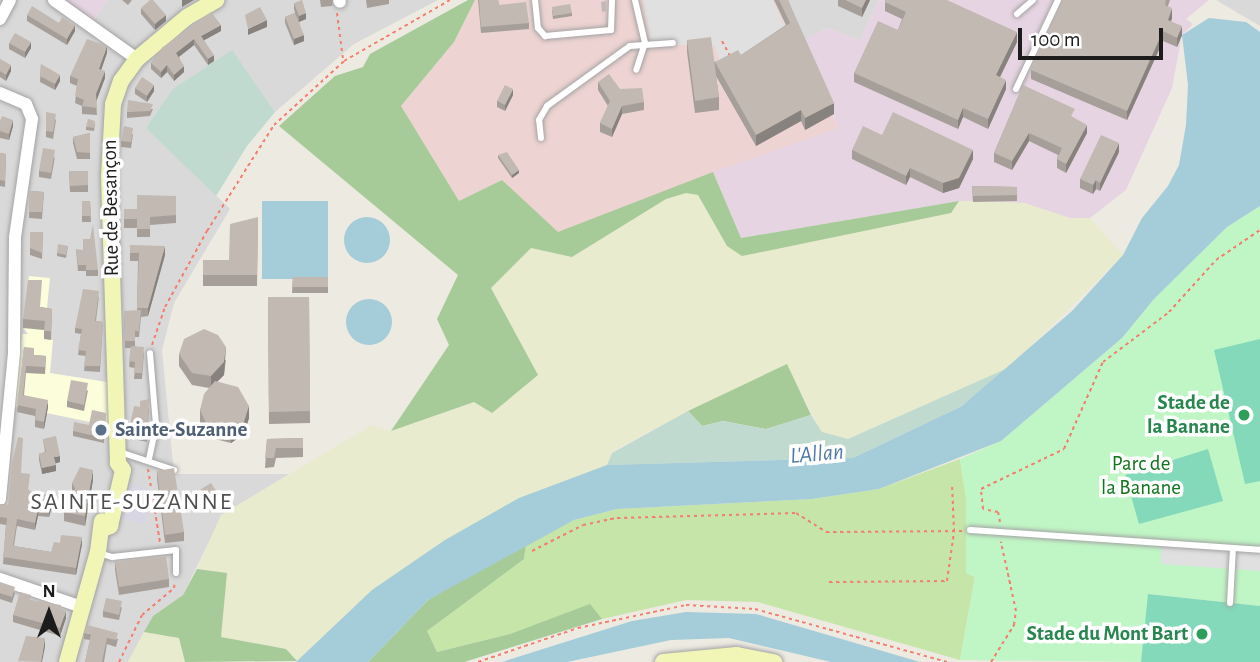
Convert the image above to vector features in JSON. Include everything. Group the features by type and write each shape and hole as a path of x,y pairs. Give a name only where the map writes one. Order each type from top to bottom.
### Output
{"main road":[{"name":"Rue de Besançon","path":"67,662 103,529 110,526 120,480 109,152 115,96 137,60 187,17 216,0"},
{"path":"663,662 737,655 774,662"}],"street":[{"path":"0,19 10,0"},
{"path":"54,0 137,60"},
{"path":"0,93 26,104 32,119 15,237 15,353 0,499"},
{"path":"0,579 82,607"}],"lane":[{"path":"535,0 538,28 545,36 611,30 612,0"},
{"path":"635,0 645,43 636,70"},
{"path":"1017,14 1033,0"},
{"path":"1016,89 1058,0"},
{"path":"541,138 539,120 547,106 631,46 645,43 673,44"},
{"path":"149,459 156,425 150,353"},
{"path":"118,458 149,459 174,470"},
{"path":"970,530 1000,529 1260,550"},
{"path":"1230,603 1233,548"},
{"path":"98,552 112,557 176,550 176,573"}],"path":[{"path":"150,353 165,307 274,125 344,61 450,0"},
{"path":"339,1 344,61"},
{"path":"722,41 733,64"},
{"path":"991,662 1014,625 1016,611 998,512 983,509 981,489 1064,449 1103,362 1169,312 1216,260 1260,230"},
{"path":"149,459 161,550"},
{"path":"829,582 947,581 954,532 952,484"},
{"path":"84,507 94,510 97,495"},
{"path":"63,503 74,505"},
{"path":"532,551 583,525 617,518 796,513 826,532 970,530"},
{"path":"120,662 142,615 174,589 176,573"},
{"path":"478,662 578,628 686,605 755,609 948,662"}],"shaded area":[{"path":"0,0 57,0 90,25 108,0 438,0 354,44 275,112 232,51 146,127 230,209 174,303 162,350 174,474 289,474 222,515 183,595 153,616 128,662 0,662"},
{"path":"57,0 108,0 90,25"},
{"path":"475,0 784,0 838,128 558,233 502,180 459,201 401,106 454,42"},
{"path":"643,0 773,0 789,36 722,71 715,46 651,44"},
{"path":"784,0 879,0 860,40 827,28 804,40"},
{"path":"879,0 1209,0 1186,19 1193,24 1182,35 1172,88 1126,190 1090,218 1070,218 1024,203 959,201 741,238 713,172 838,128 804,40 827,28 860,40"},
{"path":"1216,0 1260,0 1260,26"},
{"path":"232,50 275,112 247,146 216,196 146,128 173,89"},
{"path":"686,193 698,195 727,246 951,213 959,201 1024,203 1070,218 1090,218 1123,255 1010,367 848,439 821,432 787,365 646,433 612,452 607,465 372,590 297,661 286,649 221,637 226,573 197,569 221,515 372,425 391,431 475,402 492,413 537,375 491,287 531,248 572,257 666,199"},
{"path":"29,276 50,278 44,338 53,340 50,373 107,382 109,426 13,406 22,334 28,334 23,328"},
{"path":"1010,367 962,406 853,458 607,465 612,453 688,411 702,426 723,421 766,429 811,415 822,432 848,439"},
{"path":"123,482 150,489 145,524 114,517"},
{"path":"1161,543 1260,550 1260,571 1161,564"},
{"path":"144,632 179,638 185,662 128,662"}],"green space":[{"path":"468,0 475,0 454,42 401,106 459,201 502,180 558,232 713,172 741,238 959,201 951,213 742,256 727,246 698,195 686,193 666,199 572,257 531,248 491,288 538,375 492,413 474,402 391,431 449,345 437,319 458,275 279,126 335,76 363,67 370,54"},
{"name":"Parc de la Banane","path":"1260,206 1260,606 1149,594 1141,662 960,660 975,577 966,573 966,498 960,459 1001,441 1122,338 1154,299 1227,227"},
{"name":"Stade de la Banane","path":"1260,339 1260,481 1245,484 1214,350"},
{"path":"787,364 811,415 766,429 723,421 702,426 688,411"},
{"path":"1208,449 1223,501 1139,524 1125,475"},
{"path":"960,459 966,498 966,573 975,577 960,660 758,602 686,600 602,619 590,605 510,634 437,652 427,631 524,559 526,543 574,520 617,509 812,499 879,489"},
{"path":"526,543 524,559 427,631 437,652 510,634 590,604 602,619 464,662 368,662 428,600"},
{"path":"197,569 227,573 221,637 286,649 297,661 185,662 179,638 144,632 153,616 183,595"},
{"name":"Stade du Mont Bart","path":"1148,594 1260,606 1260,662 1141,662"}],"water":[{"path":"1209,18 1246,22 1260,32 1260,206 1227,227 1154,299 1122,338 1001,441 879,489 812,499 617,509 574,520 428,600 368,662 296,662 372,590 445,540 519,498 607,465 853,458 962,406 1072,311 1123,255 1142,218 1168,186 1179,165 1186,125 1188,85 1182,35"},
{"path":"262,201 328,201 328,279 262,279"},
{"path":"367,217 384,223 390,240 384,257 367,263 350,257 344,240 350,223"},
{"path":"369,299 385,306 392,322 385,338 369,345 353,338 346,322 353,306"},
{"path":"686,612 756,614 920,662 831,662 729,638 671,640 567,662 502,662 632,621"}],"building":[{"path":"150,0 166,15 155,24 141,8"},
{"path":"302,0 306,13 299,16 294,3"},
{"path":"479,0 498,0 499,5 526,2 529,23 481,27"},
{"path":"779,0 788,0 834,103 805,118 801,110 756,135 715,62 738,50 741,55 790,23"},
{"path":"845,0 866,0 862,8"},
{"path":"885,0 947,0 1017,32 996,75 1006,80 988,119 963,108 958,120 854,73 878,21 898,30 906,12"},
{"path":"1063,0 1166,0 1165,5 1172,8 1168,20 1182,26 1177,38 1163,31 1127,111 1031,70"},
{"path":"606,1 606,11 602,12 601,2"},
{"path":"570,4 572,13 553,16 552,7"},
{"path":"32,6 59,23 62,17 75,25 67,39 27,15"},
{"path":"260,7 267,20 248,29 245,15"},
{"path":"211,12 221,25 201,36 214,55 208,59 194,39 176,53 184,66 174,75 167,65 161,72 151,63 163,47"},
{"path":"295,13 304,35 294,39 285,17"},
{"path":"15,33 31,42 25,52 9,43"},
{"path":"711,37 719,97 695,101 687,40"},
{"path":"87,39 107,46 99,69 105,71 96,94 97,108 82,106 84,100 75,96 78,79 70,76"},
{"path":"0,59 11,65 6,75 0,71"},
{"path":"41,64 60,75 55,84 40,76"},
{"path":"609,74 620,89 642,88 644,102 622,106 612,129 600,123 610,101 598,82"},
{"path":"142,77 154,85 147,96 135,88"},
{"path":"505,85 513,89 505,105 497,101"},
{"path":"1023,85 1075,109 1071,116 1087,125 1066,164 1057,159 1062,148 1029,133 1012,161 994,153"},
{"path":"128,100 153,104 150,111 127,112"},
{"path":"46,112 56,114 53,132 46,131"},
{"path":"893,112 973,150 959,178 943,183 910,168 906,176 852,150 863,126 882,135"},
{"path":"2,116 13,120 9,134 0,131"},
{"path":"88,119 95,121 94,128 86,127"},
{"path":"124,126 133,128 131,142 121,141"},
{"path":"90,133 90,153 77,152 73,137"},
{"path":"1101,135 1119,143 1100,183 1096,180 1093,185 1080,179"},
{"path":"43,148 55,150 51,173 39,171"},
{"path":"507,152 519,170 512,175 498,155"},
{"path":"0,153 6,154 5,181 0,180"},
{"path":"69,171 88,171 88,185 70,186"},
{"path":"972,186 1017,187 1017,195 973,196"},
{"path":"30,191 44,192 42,212 29,212"},
{"path":"137,195 176,196 176,215 150,217 150,229 137,229 137,219 124,219 124,209 137,209"},
{"path":"82,201 90,201 91,216 82,216"},
{"path":"258,217 257,275 203,275 203,260 229,260 230,224"},
{"path":"93,224 98,270 86,270 86,265 78,265 76,249 83,250 83,239 90,239"},
{"path":"30,232 43,232 42,253 30,248"},
{"path":"58,244 68,246 66,255 57,253"},
{"path":"130,245 165,246 148,308 137,308 139,253 130,253"},
{"path":"293,277 328,277 328,287 292,287"},
{"path":"28,280 42,280 40,307 52,309 51,331 44,331 45,321 23,319"},
{"path":"83,289 99,291 95,321 103,322 100,366 84,366 86,351 78,350 82,329 75,328"},
{"path":"268,297 309,297 310,411 269,412"},
{"path":"141,310 135,341 125,341 124,311"},
{"path":"204,329 218,335 226,347 224,362 211,376 192,373 179,354 184,339"},
{"path":"131,346 144,347 142,373 134,373 135,362 129,361"},
{"path":"24,347 34,348 34,355 46,356 45,367 26,366 23,395 48,400 44,422 35,420 36,409 17,405"},
{"path":"71,380 88,383 84,405 67,401"},
{"path":"215,381 238,387 249,406 244,422 231,431 207,425 200,410 204,394"},
{"path":"149,399 147,433 129,429 134,406 140,407 140,401"},
{"path":"92,410 106,413 104,438 73,431 74,422 89,425"},
{"path":"56,436 60,456 54,457 56,465 42,468 39,454 46,452 43,439"},
{"path":"18,437 23,438 21,473 30,474 28,491 53,496 49,510 38,509 35,523 17,519 13,546 51,552 54,542 60,543 61,535 82,537 76,568 3,557 7,518 0,517 0,504 8,505 12,463"},
{"path":"303,438 303,448 276,448 274,458 265,458 267,439"},
{"path":"80,467 93,470 85,516 64,512 66,504 72,505 75,488 72,483"},
{"path":"174,468 184,532 165,535 157,471"},
{"path":"211,483 217,492 204,500 198,491"},
{"path":"166,555 169,579 119,587 115,562"},
{"path":"0,582 15,587 12,597 0,593"},
{"path":"20,592 31,595 30,600 61,605 60,609 66,611 60,628 13,615"},
{"path":"106,598 122,601 119,615 103,611"},
{"path":"87,625 118,633 116,640 107,638 102,662 85,662 91,634 84,633"},
{"path":"26,636 45,638 41,662 18,661"}],"place":[{"name":"Stade de la Banane","path":"1244,415"},
{"name":"Sainte-Suzanne","path":"101,430"},
{"name":"Stade du Mont Bart","path":"1202,634"}],"district":[{"name":"SAINTE-SUZANNE","path":"132,503"}],"water label":[{"name":"L'Allan","path":"817,455"}]}
